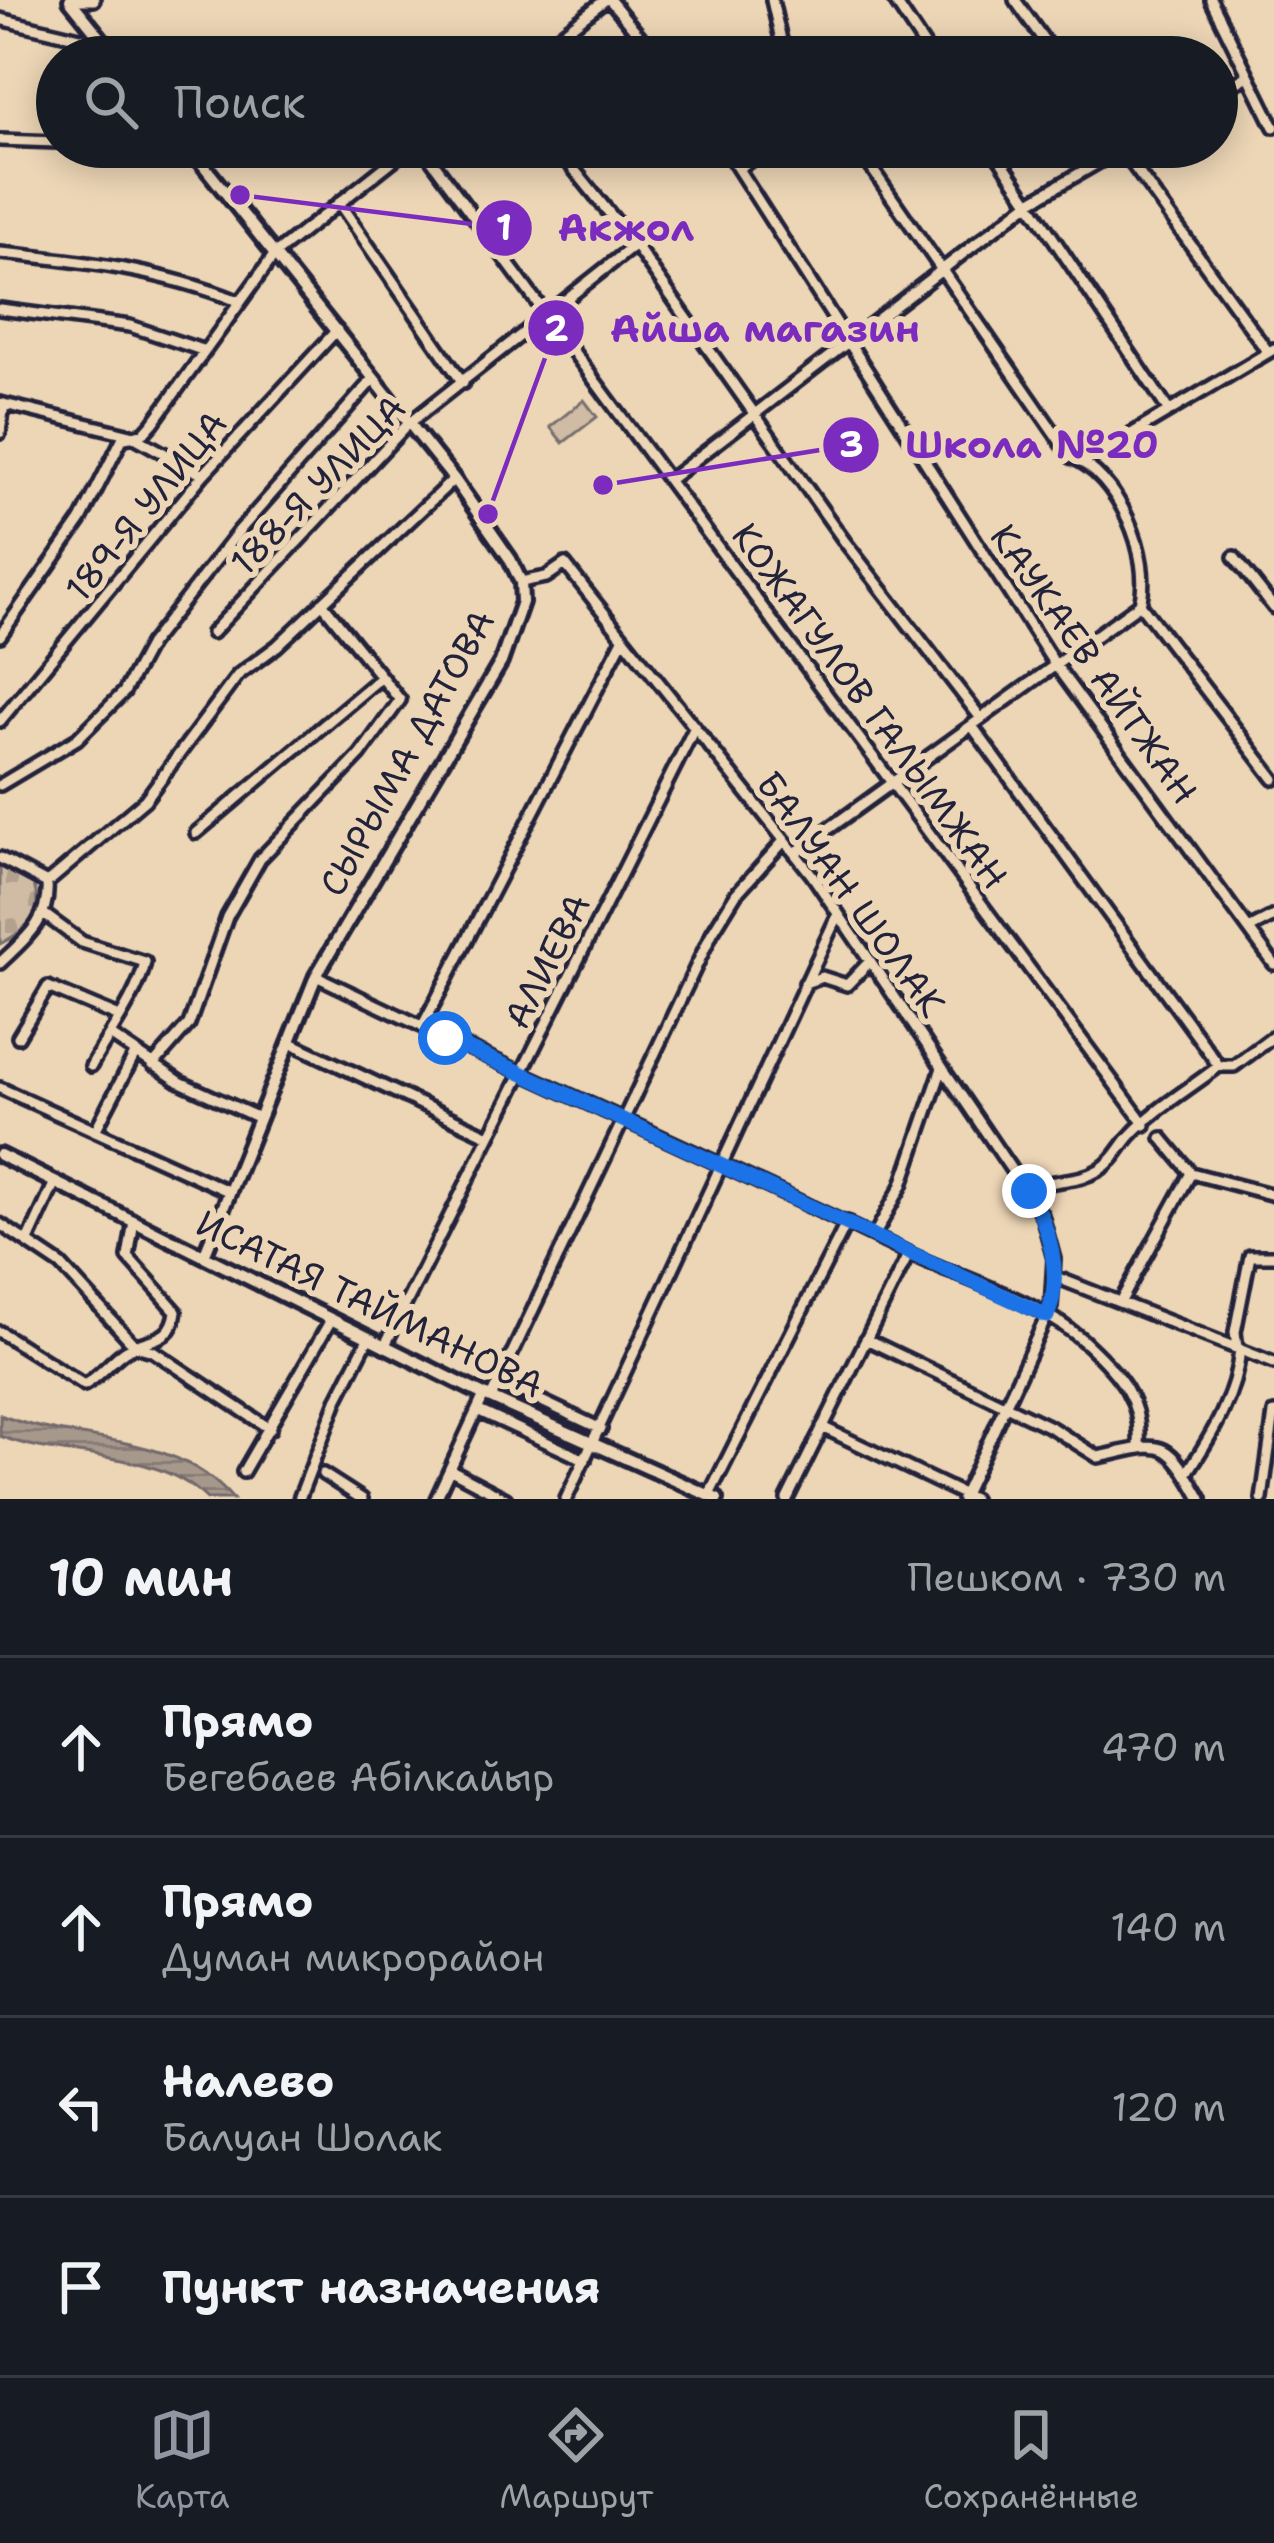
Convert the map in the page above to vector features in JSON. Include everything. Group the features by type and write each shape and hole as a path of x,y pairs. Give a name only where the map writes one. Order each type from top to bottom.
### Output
{"street":[{"path":"70,0 94,0"},
{"path":"70,0 99,36"},
{"path":"560,36 607,0 639,36"},
{"path":"772,0 780,36"},
{"path":"894,0 918,36"},
{"path":"1015,0 1041,36"},
{"path":"1211,0 1228,36"},
{"path":"0,19 71,36"},
{"path":"1238,59 1274,127"},
{"path":"1238,81 1246,76"},
{"path":"0,140 36,141"},
{"name":"СЫРЫМА ДАТОВА","path":"204,1256 316,976 501,662 519,621 521,582 454,478 206,168"},
{"path":"0,636 80,520 117,446 153,423 274,254 383,168"},
{"name":"КОЖАГУЛОВ ГАЛЫМЖАН","path":"438,168 1145,1125"},
{"path":"573,168 756,411 844,542 1219,1066"},
{"name":"КАУКАЕВ АЙТЖАН","path":"739,168 755,202 1054,663 1274,964"},
{"path":"795,854 1140,604 1145,585 1123,512 1084,462 1071,457 871,168"},
{"path":"1007,168 1169,412"},
{"path":"669,480 940,269 1030,202 1088,168"},
{"path":"1084,462 1271,351 1137,168"},
{"path":"339,203 463,383"},
{"name":"188-Я УЛИЦА","path":"212,633 408,424 635,245"},
{"path":"0,253 144,271 183,279 238,301"},
{"path":"0,309 130,326 202,350"},
{"name":"189-Я УЛИЦА","path":"0,721 202,475 337,330"},
{"name":"188-Я УЛИЦА","path":"0,785 77,739 124,692 150,644 238,532 374,379"},
{"path":"0,433 2,404 131,436 202,475"},
{"path":"0,963 45,915 47,883 145,800 238,675 454,478"},
{"path":"1234,557 1274,608"},
{"name":"БАЛУАН ШОЛАК","path":"521,582 546,577 566,564 795,854 1042,1216 1053,1276 1047,1316 966,1498"},
{"path":"153,1065 189,1024 227,917 260,859 360,755 400,700 322,603"},
{"path":"1140,604 1274,778"},
{"path":"422,1027 623,638"},
{"path":"196,833 380,678"},
{"name":"АЛИЕВА","path":"384,1347 694,729"},
{"path":"436,1499 477,1410 499,1382 712,933 736,894 784,841"},
{"path":"0,858 47,883"},
{"path":"566,1499 838,914"},
{"path":"45,915 82,941 145,962 117,1016 113,1037 91,1066"},
{"path":"1250,929 1274,916"},
{"path":"805,983 822,977 848,985 870,961"},
{"path":"316,976 622,1123 1047,1316 1087,1343 1137,1404 1138,1444"},
{"path":"17,1037 48,987 117,1016"},
{"path":"1029,1191 1046,1180 1083,1179 1115,1160 1132,1133 1219,1066 1234,1066 1274,1036"},
{"path":"113,1037 153,1065 259,1118"},
{"path":"289,1042 489,1136"},
{"path":"95,1131 135,1054"},
{"path":"874,1236 902,1185 942,1068"},
{"path":"0,1088 230,1192"},
{"path":"1162,1138 1192,1173 1274,1195"},
{"name":"ИСАТАЯ ТАЙМАНОВА","path":"0,1155 384,1347 592,1446 713,1497"},
{"path":"1121,1301 1192,1173"},
{"path":"28,1239 55,1182"},
{"path":"0,1332 84,1385 135,1346 160,1340 176,1311 128,1257 134,1222"},
{"path":"713,1497 847,1222"},
{"path":"0,1224 28,1239 135,1346 153,1351 270,1429"},
{"path":"787,1499 909,1253"},
{"path":"1187,1473 1216,1429 1238,1371 1250,1256 1274,1256"},
{"path":"1053,1276 1274,1363"},
{"path":"243,1472 331,1320"},
{"path":"299,1499 338,1398 368,1339"},
{"path":"866,1339 1098,1457 1138,1444 1164,1450 1187,1473 1201,1499"},
{"path":"499,1382 601,1429"},
{"path":"477,1410 585,1460"},
{"path":"1262,1499 1274,1413"},
{"path":"822,1427 966,1498"},
{"path":"451,1470 506,1499"},
{"path":"323,1474 362,1499"}],"green space":[{"path":"584,400 597,417 563,443 550,427"},
{"path":"0,863 30,876 37,899 28,924 0,944"}],"shaded area":[{"path":"0,1415 153,1450 209,1477 233,1499 207,1499 161,1470 0,1436"}],"place":[{"name":"Акжол","path":"240,195"},
{"name":"Школа №20","path":"603,485"},
{"name":"Айша магазин","path":"488,514"}],"route":[{"path":"445,1038 719,1167 814,1204 1047,1316 1054,1259 1029,1191"}]}
